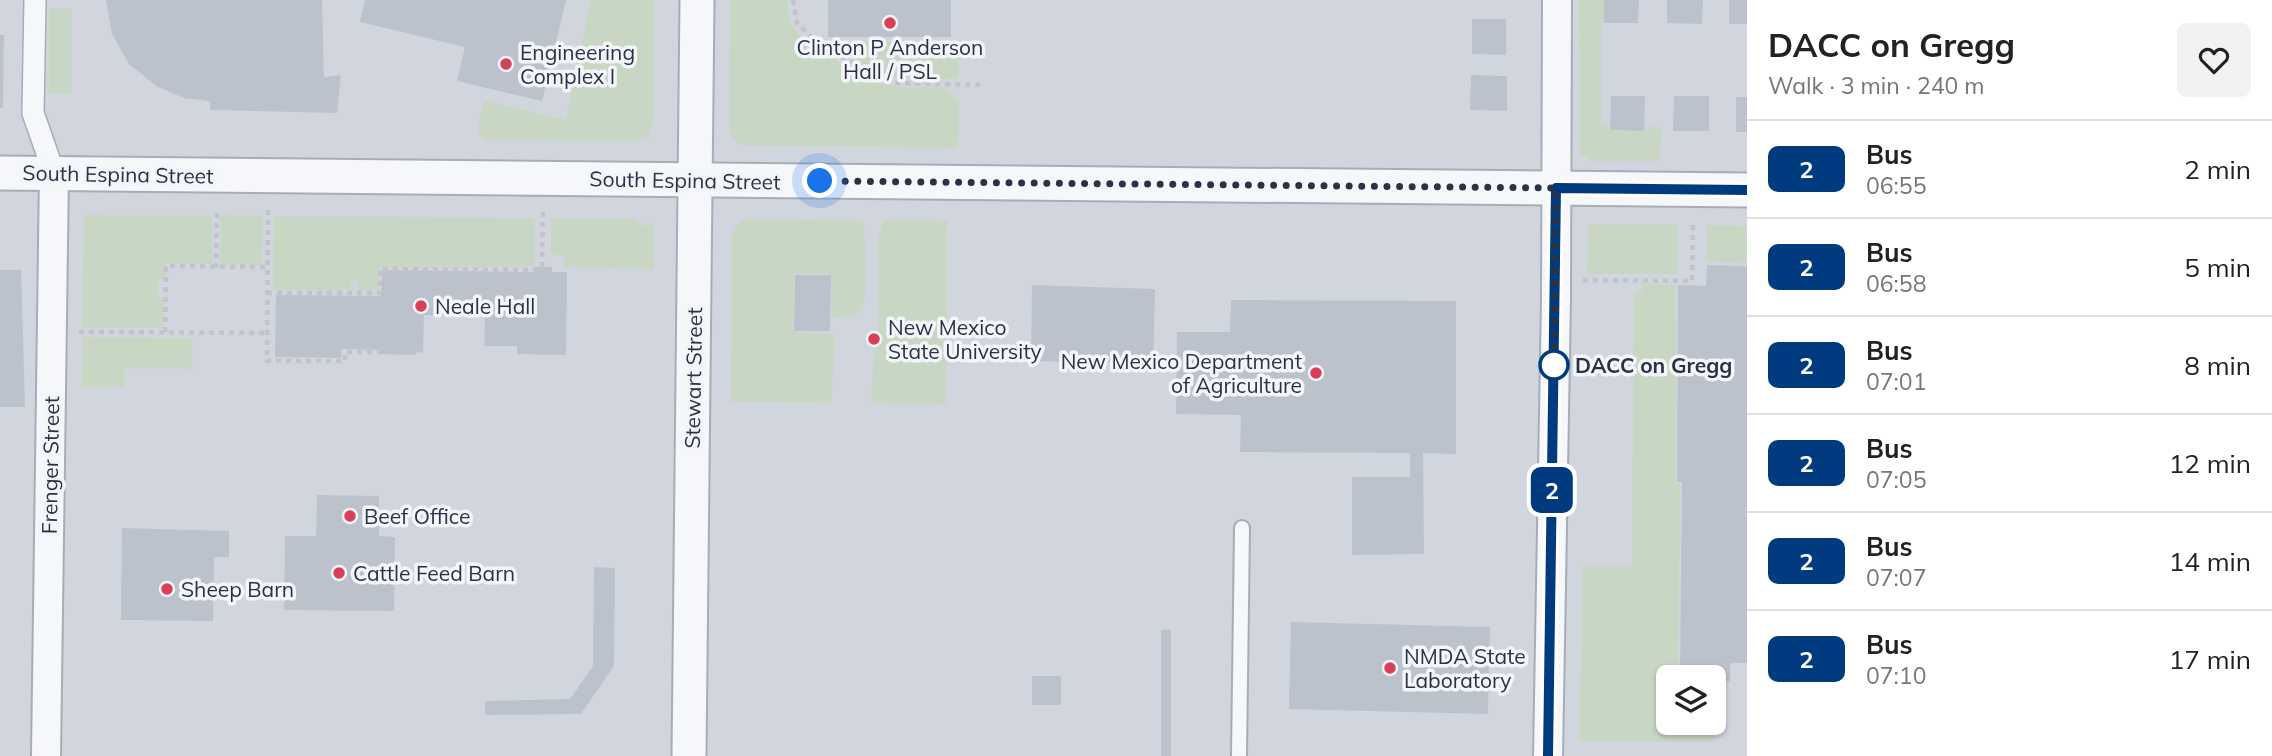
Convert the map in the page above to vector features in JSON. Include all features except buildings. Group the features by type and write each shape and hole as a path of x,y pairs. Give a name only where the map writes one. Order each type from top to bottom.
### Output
{"street":[{"path":"35,0 33,113 54,173"},
{"name":"Stewart Street","path":"689,756 697,0"},
{"path":"1548,756 1557,0"},
{"name":"South Espina Street","path":"0,173 1747,190"},
{"name":"Frenger Street","path":"46,756 54,173"}],"lane":[{"path":"1239,756 1242,528"}],"path":[{"path":"793,0 797,23 820,46 893,83 982,85"},
{"path":"216,268 217,209"},
{"path":"268,210 267,361 345,361 345,352 381,352"},
{"path":"542,267 543,212"},
{"path":"1583,279 1692,281 1693,220"},
{"path":"165,332 166,266 267,267"},
{"path":"267,293 380,293 380,269 535,270"},
{"path":"79,332 267,333"}],"shaded area":[{"name":"New Mexico State University","path":"0,0 1747,0 1747,756 0,756"}],"green space":[{"path":"591,0 654,0 653,122 650,136 638,141 484,140 477,132 484,101 566,120"},
{"path":"730,0 788,0 789,16 796,31 813,46 840,62 890,85 910,88 944,87 959,101 958,148 739,145 729,132"},
{"path":"1579,0 1604,0 1604,21 1601,22 1601,125 1610,126 1611,130 1644,131 1644,127 1662,127 1659,161 1593,161 1580,154"},
{"path":"49,8 72,8 72,94 49,94"},
{"path":"830,41 958,43 959,79 893,78 826,46"},
{"path":"84,215 212,216 212,264 166,263 165,279 158,280 158,298 164,299 163,328 82,327"},
{"path":"221,215 263,216 262,265 220,264"},
{"path":"274,216 535,218 535,266 379,267 378,290 358,291 357,281 351,281 351,290 273,290"},
{"path":"551,218 632,218 645,227 653,223 654,269 565,267 564,255 551,255"},
{"path":"752,219 864,221 866,284 861,307 855,316 832,318 831,273 794,274 793,332 830,334 835,338 831,403 731,402 732,237 739,224"},
{"path":"883,220 947,221 946,404 871,403 874,352 879,337 877,244"},
{"path":"1588,224 1678,225 1677,274 1587,274"},
{"path":"1707,225 1747,226 1747,263 1707,262"},
{"path":"1642,284 1676,285 1676,484 1680,485 1678,665 1656,665 1656,735 1715,735 1715,742 1580,742 1582,567 1632,567 1634,292 1642,292"},
{"path":"83,337 193,338 192,369 125,368 124,387 82,387"}],"bus line":[{"name":"2","path":"1548,756 1556,188 1747,190"}],"place":[{"name":"Clinton P Anderson Hall / PSL","path":"890,23"},
{"name":"Engineering Complex I","path":"506,64"},
{"name":"Neale Hall","path":"421,306"},
{"name":"New Mexico State University","path":"874,339"},
{"name":"DACC on Gregg","path":"1554,365"},
{"name":"New Mexico Department of Agriculture","path":"1316,373"},
{"name":"Beef Office","path":"350,516"},
{"name":"Cattle Feed Barn","path":"339,573"},
{"name":"Sheep Barn","path":"167,589"},
{"name":"NMDA State Laboratory","path":"1390,668"}],"route":[{"path":"820,181 1556,188 1554,365"}]}
